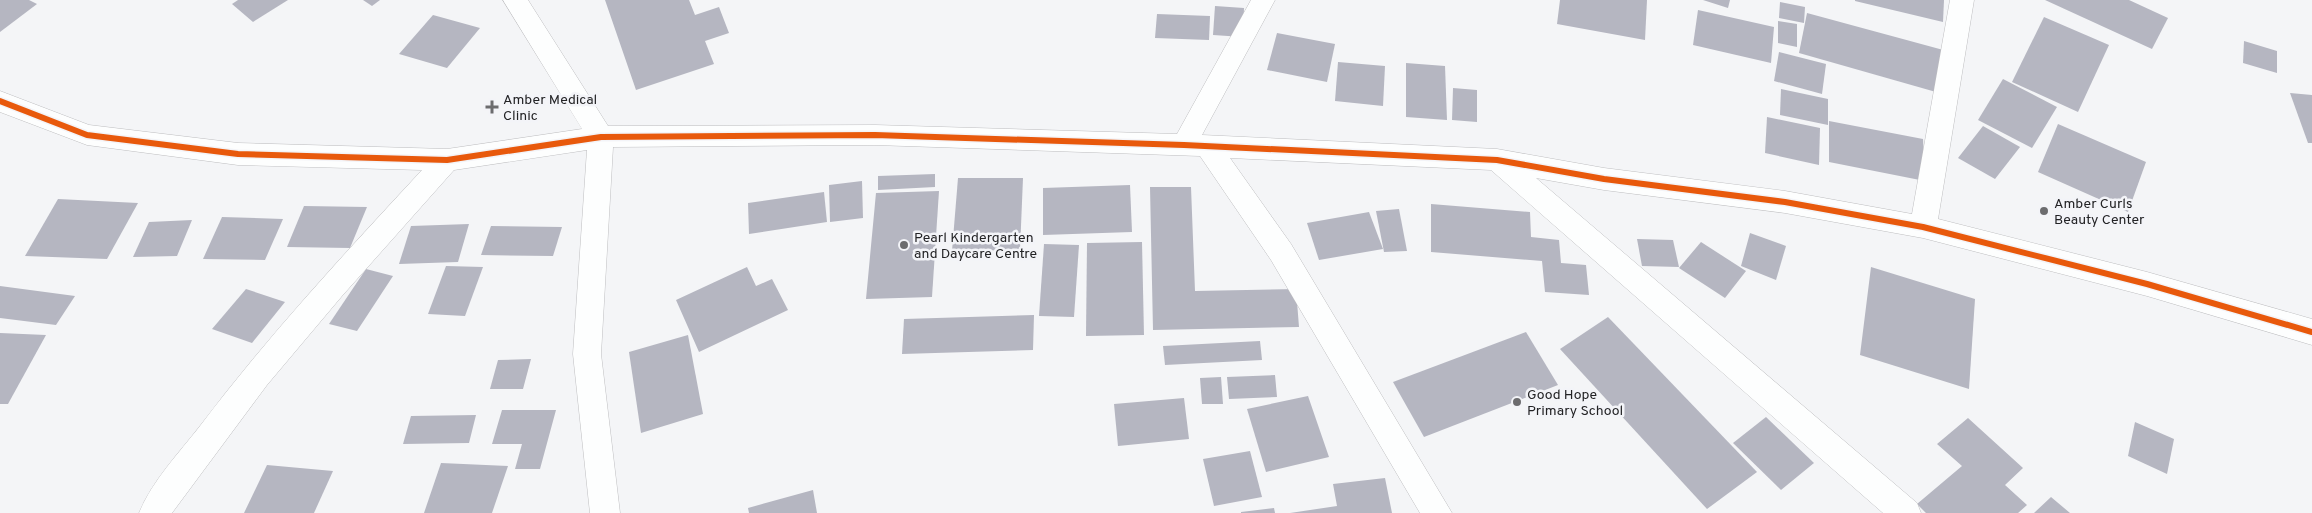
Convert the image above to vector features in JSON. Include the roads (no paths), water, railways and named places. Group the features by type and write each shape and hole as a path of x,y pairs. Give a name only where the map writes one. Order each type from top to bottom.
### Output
{"street":[{"path":"515,0 601,137 587,354 605,513"},
{"path":"1196,145 1263,0"},
{"path":"1922,227 1962,0"},
{"path":"0,101 87,135 238,154 447,160 601,137 875,135 1196,145 1497,160 1604,179 1785,202 1922,227 2147,284 2312,332"},
{"path":"1196,145 1281,252 1437,513"},
{"path":"154,513 189,462 298,328 447,160"},
{"path":"1497,160 1906,513"}],"place":[{"name":"Amber Medical Clinic","path":"492,107"},
{"name":"Amber Curls Beauty Center","path":"2044,211"},
{"name":"Pearl Kindergarten and Daycare Centre","path":"904,245"},
{"name":"Good Hope Primary School","path":"1517,402"}]}
